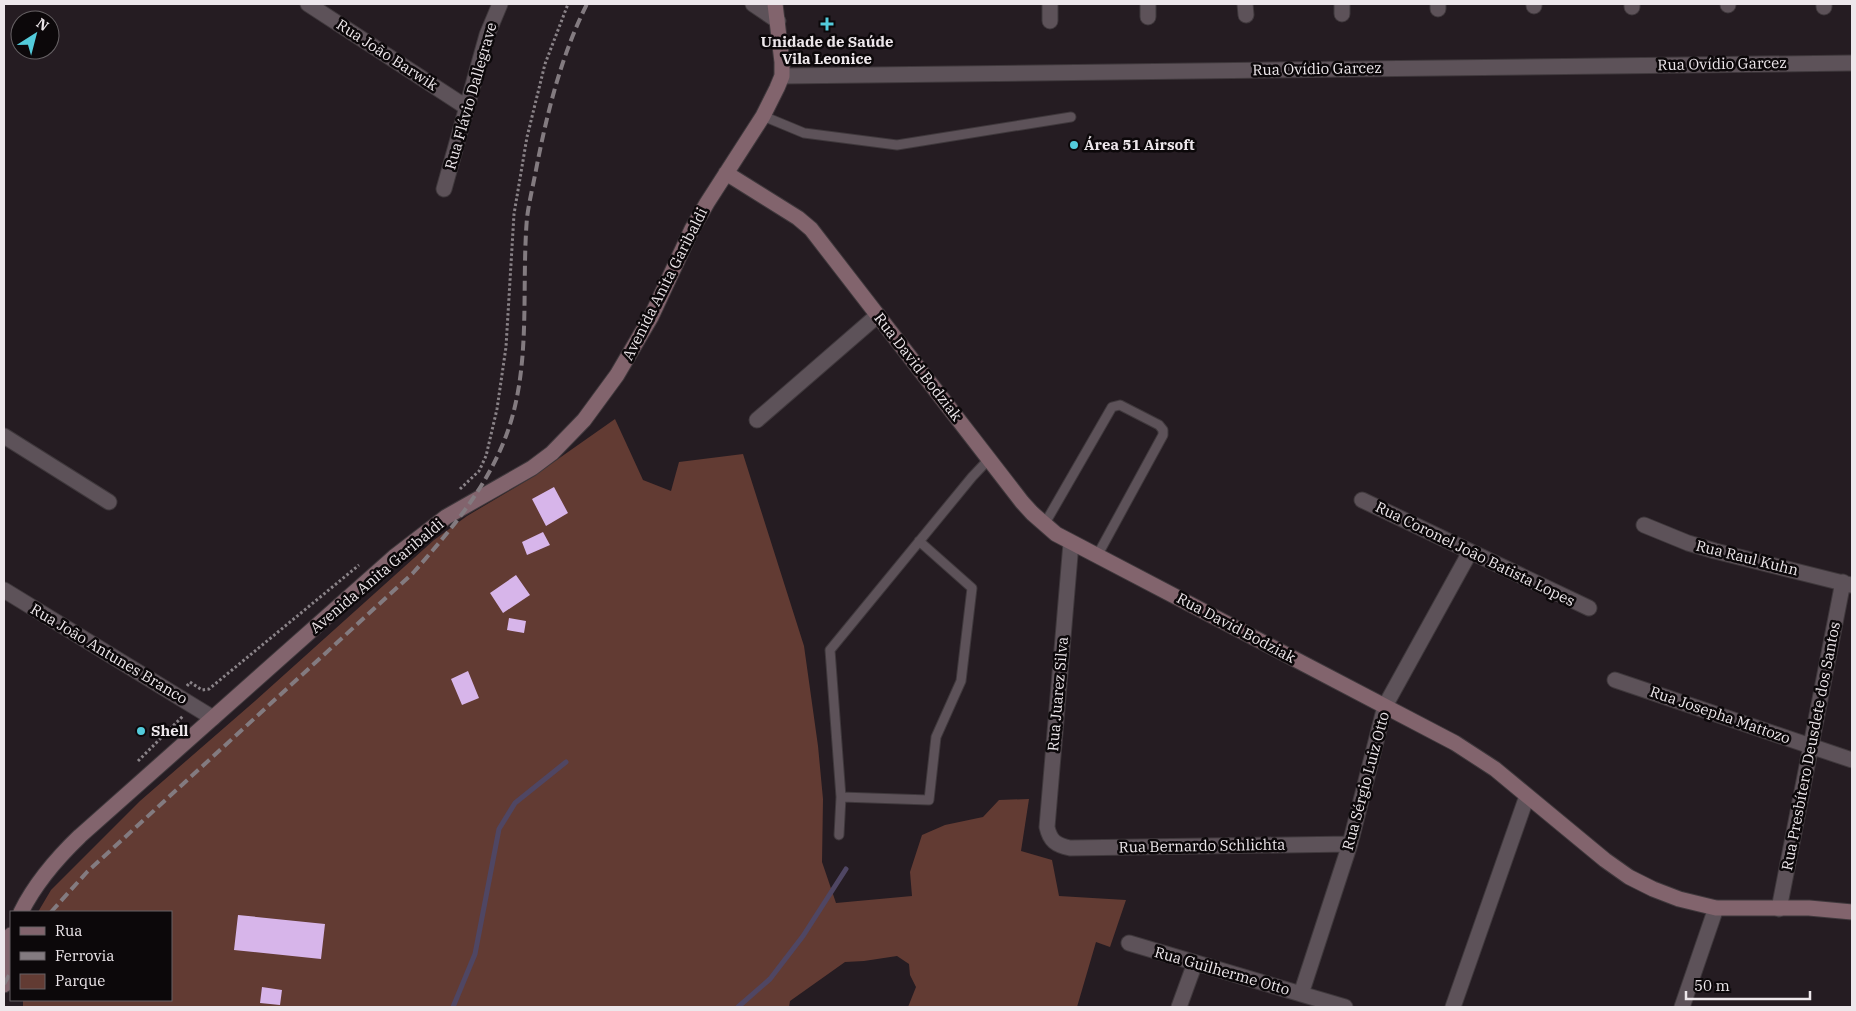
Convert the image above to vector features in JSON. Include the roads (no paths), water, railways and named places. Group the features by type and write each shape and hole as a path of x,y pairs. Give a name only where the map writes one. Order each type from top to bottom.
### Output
{"street":[{"name":"Rua João Barwik","path":"308,4 466,106"},
{"name":"Rua Flávio Dallegrave","path":"444,189 487,35 500,4"},
{"path":"753,4 778,20"},
{"name":"Avenida Anita Garibaldi","path":"22,911 39,881 61,854 87,829 380,570 425,533 473,501 532,468 565,441 601,400 635,347 692,229 763,116 778,88 782,76 782,62 775,4"},
{"path":"1050,4 1050,21"},
{"name":"Rua Ovídio Garcez","path":"782,76 1852,63"},
{"name":"Rua David Bodziak","path":"726,173 798,218 812,229 989,460 1032,513 1044,525 1071,543 1385,706 1475,755 1495,769 1605,860 1629,877 1652,889 1679,899 1716,908 1817,909 1852,912"},
{"path":"757,420 878,315"},
{"path":"4,436 109,502"},
{"name":"Rua Coronel João Batista Lopes","path":"1362,500 1589,608"},
{"name":"Rua Raul Kuhn","path":"1644,525 1688,543 1848,584"},
{"name":"Rua Juarez Silva","path":"1054,843 1047,827 1071,543"},
{"name":"Rua Sérgio Luiz Otto","path":"1300,994 1350,844 1385,706 1470,552"},
{"name":"Rua Presbítero Deusdete dos Santos","path":"1779,909 1811,746 1848,584"},
{"name":"Rua João Antunes Branco","path":"4,590 213,718"},
{"name":"Rua Josepha Mattozo","path":"1615,680 1852,760"},
{"path":"1453,1007 1527,796"},
{"name":"Rua Bernardo Schlichta","path":"1054,843 1070,848 1350,844"},
{"path":"1682,1007 1716,908"},
{"path":"4,945 10,934"},
{"path":"4,985 10,939"},
{"name":"Rua Guilherme Otto","path":"1129,944 1345,1007"},
{"path":"1179,1007 1195,963"}],"lane":[{"path":"763,116 804,133 897,145 1071,117"},
{"path":"1044,525 1112,407 1120,405 1159,425 1163,430 1163,435 1097,556"},
{"path":"839,836 841,797 830,650 972,477 989,460"},
{"path":"841,797 929,800 936,737 961,681 972,588 919,541"}],"waterway":[{"path":"453,1007 475,954 499,829 515,803 566,762"},
{"path":"738,1007 770,979 803,936 846,869"}],"railway":[{"path":"52,911 87,872 413,573 478,492 498,455 514,410 522,356 525,245 530,200 550,106 562,64 587,4"},
{"path":"4,984 10,974"}],"place":[{"name":"Unidade de Saúde Vila Leonice","path":"827,24"},
{"name":"Área 51 Airsoft","path":"1074,145"},
{"name":"Shell","path":"141,731"}]}
